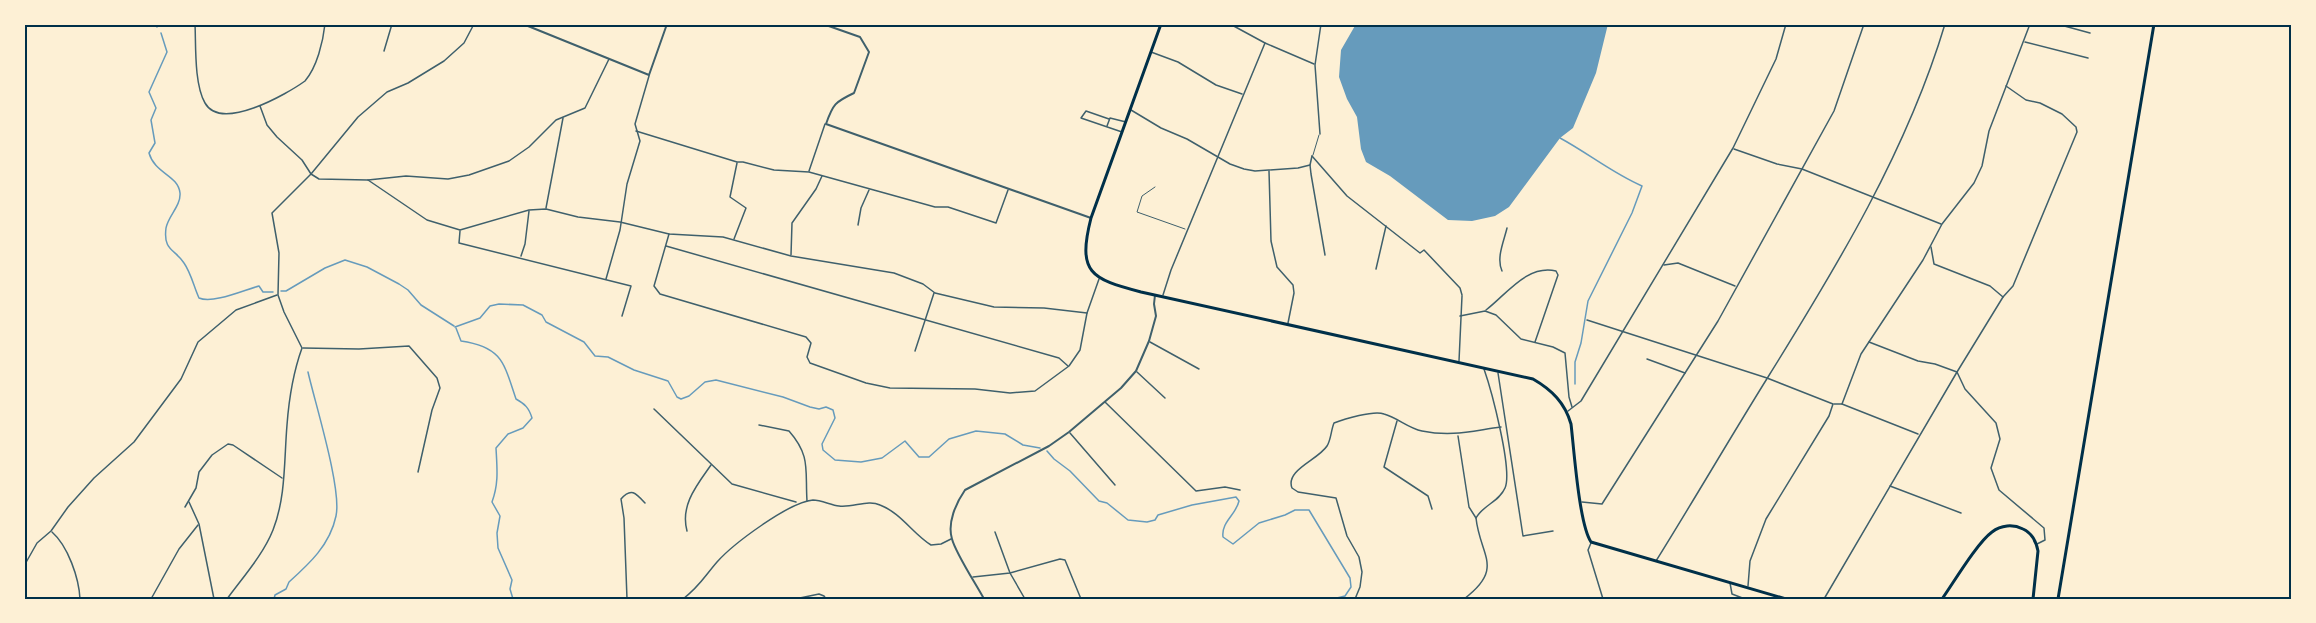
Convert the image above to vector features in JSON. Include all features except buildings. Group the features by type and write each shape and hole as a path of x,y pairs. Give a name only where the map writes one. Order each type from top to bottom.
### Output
{"main road":[{"path":"1161,24 1090,218 1084,243 1085,253 1099,279 1155,295 1533,379 1559,399 1568,411 1586,532 1592,542 1786,599"},
{"path":"2058,599 2154,24"},
{"path":"1942,599 1993,531 2005,525 2017,526 2026,530 2037,544 2033,599"}],"street":[{"path":"195,24 200,90 209,108 218,113 260,106 292,90 310,75 324,37 325,24"},
{"path":"384,51 392,24"},
{"path":"227,599 265,546 273,530 284,479 293,375 302,348 278,295 279,253 272,213 311,174 358,117 387,92 408,83 444,61 464,43 474,24"},
{"path":"524,24 649,75"},
{"path":"606,280 620,230 627,184 640,141 635,124 667,24"},
{"path":"809,172 835,103 854,93 869,52 860,37 823,24"},
{"path":"1230,24 1265,43 1315,65"},
{"path":"1320,134 1315,65 1321,24"},
{"path":"1568,411 1581,401 1625,331 1733,148 1776,59 1786,24"},
{"path":"1581,502 1602,504 1697,355 1834,111 1864,24"},
{"path":"1656,562 1874,197 1908,123 1945,24"},
{"path":"1842,404 1861,354 1931,246 1942,224 1974,183 1982,166 1989,131 2030,24"},
{"path":"2057,24 2090,33"},
{"path":"2024,42 2088,58"},
{"path":"1163,296 1187,230 1219,158 1242,94 1265,43"},
{"path":"1151,52 1178,62 1216,85 1242,94"},
{"path":"260,106 267,125 277,138 302,160 311,174 319,179 368,180 388,176 448,179 469,175 509,161 528,147 556,120 585,108 609,59"},
{"path":"1824,599 1957,372 2003,297 2013,286 2077,132 2076,127 2062,114 2040,103 2026,100 2006,86"},
{"path":"1131,110 1219,158 1244,169 1269,170 1310,165"},
{"path":"1123,133 1081,118 1084,111 1126,123"},
{"path":"546,208 563,118"},
{"path":"1106,127 1109,119"},
{"path":"826,124 1090,218"},
{"path":"636,131 737,162 774,170 809,172 935,207 948,207 996,223 1008,189"},
{"path":"1733,148 1777,164 1802,169 1942,224"},
{"path":"1312,156 1310,165 1325,255"},
{"path":"1312,156 1347,196 1420,254 1424,250 1460,288 1462,296 1459,362"},
{"path":"734,239 746,208 729,196 737,162"},
{"path":"1269,170 1271,242 1277,267 1293,285 1294,293 1288,324"},
{"path":"791,256 792,223 816,189 822,176"},
{"path":"368,180 427,220 460,230 529,210 546,208 578,217 620,222 669,234 734,239 791,256 894,273 923,284 934,292 994,307 1044,308 1087,313"},
{"path":"858,225 861,208 869,189"},
{"path":"520,258 525,244 529,210"},
{"path":"1376,269 1387,226"},
{"path":"1502,271 1501,252 1507,228"},
{"path":"460,230 459,243 631,286 622,316"},
{"path":"669,234 654,286 660,294 718,309 806,337 811,343 807,357 810,363 866,383 890,388 975,389 1024,393 1035,391 1069,366 1080,350 1087,313 1099,279"},
{"path":"666,246 1059,358 1069,366"},
{"path":"1931,246 1934,264 1990,286 2003,297"},
{"path":"1664,265 1678,263 1736,286"},
{"path":"1485,311 1508,288 1532,274 1550,269 1556,271 1558,275 1534,342"},
{"path":"915,351 934,292"},
{"path":"24,566 37,543 51,531 68,507 94,478 141,433 181,379 198,342 236,310 278,295"},
{"path":"984,599 951,539 957,501 965,490 1049,446 1069,432 1105,402 1136,371 1149,341 1156,316 1155,295"},
{"path":"1460,316 1485,311 1496,315 1521,339 1565,353 1569,397 1573,407"},
{"path":"1587,320 1767,378 1833,404 1842,404 1919,435"},
{"path":"1149,341 1199,369"},
{"path":"1869,342 1918,362 1935,364 1957,372 1965,389 1996,423 2000,440 1992,468 1999,490 2044,528 2045,540 2037,544"},
{"path":"302,348 352,349 409,346 437,378 440,388 432,410 418,472"},
{"path":"1647,359 1686,373"},
{"path":"1476,518 1501,496 1507,485 1501,427 1484,368"},
{"path":"1136,371 1166,398"},
{"path":"1498,371 1523,536 1553,531"},
{"path":"1105,402 1196,491 1225,487 1240,490"},
{"path":"1748,587 1750,561 1766,519 1829,416 1833,404"},
{"path":"654,410 732,484 797,503 814,500 848,506 873,502 883,505 931,544 941,544 951,539"},
{"path":"1355,599 1361,579 1359,557 1347,536 1336,498 1298,492 1292,488 1290,483 1292,476 1320,456 1329,444 1334,423 1383,413 1424,432 1458,435 1501,427"},
{"path":"1397,421 1384,467 1428,496 1432,509"},
{"path":"759,425 789,431 804,452 807,464 807,502"},
{"path":"1069,432 1115,485"},
{"path":"1458,435 1469,507 1476,518 1488,570 1482,585 1464,599"},
{"path":"185,507 196,488 199,472 212,455 228,444 233,445 284,479"},
{"path":"687,531 684,520 689,499 712,465"},
{"path":"1889,485 1961,513"},
{"path":"627,599 624,518 621,499 631,491 645,502"},
{"path":"189,501 199,524 214,599"},
{"path":"683,599 699,587 718,561 756,529 797,503"},
{"path":"151,599 178,549 199,524"},
{"path":"51,531 59,539 71,564 80,599"},
{"path":"995,531 1010,573 1025,599"},
{"path":"1592,542 1588,550 1603,599"},
{"path":"972,577 1010,573 1060,559 1065,560 1081,599"},
{"path":"1730,582 1732,594 1745,599"},
{"path":"795,599 819,594 826,599"},
{"path":"117,599 123,599"}],"lane":[{"path":"1312,156 1320,134"},
{"path":"1155,187 1142,196 1137,212 1187,230"}],"water":[{"path":"1356,24 1608,24 1596,73 1573,128 1560,138 1509,207 1495,216 1472,221 1448,220 1390,176 1366,162 1361,149 1357,117 1339,77 1341,50"}],"waterway":[{"path":"154,24 157,27"},
{"path":"161,33 167,52 149,92 156,108 151,120 155,143 149,153 156,166 175,182 180,193 179,202 166,228 166,241 170,249 181,258 199,298 220,298 259,286 263,292 273,292"},
{"path":"1560,138 1642,186 1632,213 1588,301 1581,343 1575,362 1575,384"},
{"path":"281,291 286,291 325,268 345,260 367,267 399,284 408,290 421,305 454,326"},
{"path":"455,327 480,318 490,306 523,305 542,315 546,322 584,342 595,356 608,357 634,370 668,381 677,397 681,399 689,396 705,382 716,380 783,397 810,407 819,409 826,407 833,410 835,418 822,444 823,450 835,460 861,462 882,458 905,441 919,457 929,457 949,439 976,431 1005,434 1023,445 1040,448"},
{"path":"456,328 461,341 486,348 500,359 516,399 526,407 532,418 523,428 508,434 496,448 497,482 492,502 500,516 497,533 498,548 512,580 510,589 513,599"},
{"path":"274,599 275,595 286,589 289,582 324,545 336,516 337,503 332,467 308,372"},
{"path":"1047,451 1099,501 1107,503 1128,520 1147,522 1155,520 1158,515 1192,505 1236,497 1239,501 1223,532 1223,537 1233,544 1259,523 1295,510 1309,510 1350,578 1351,587 1345,596 1333,599"}]}
